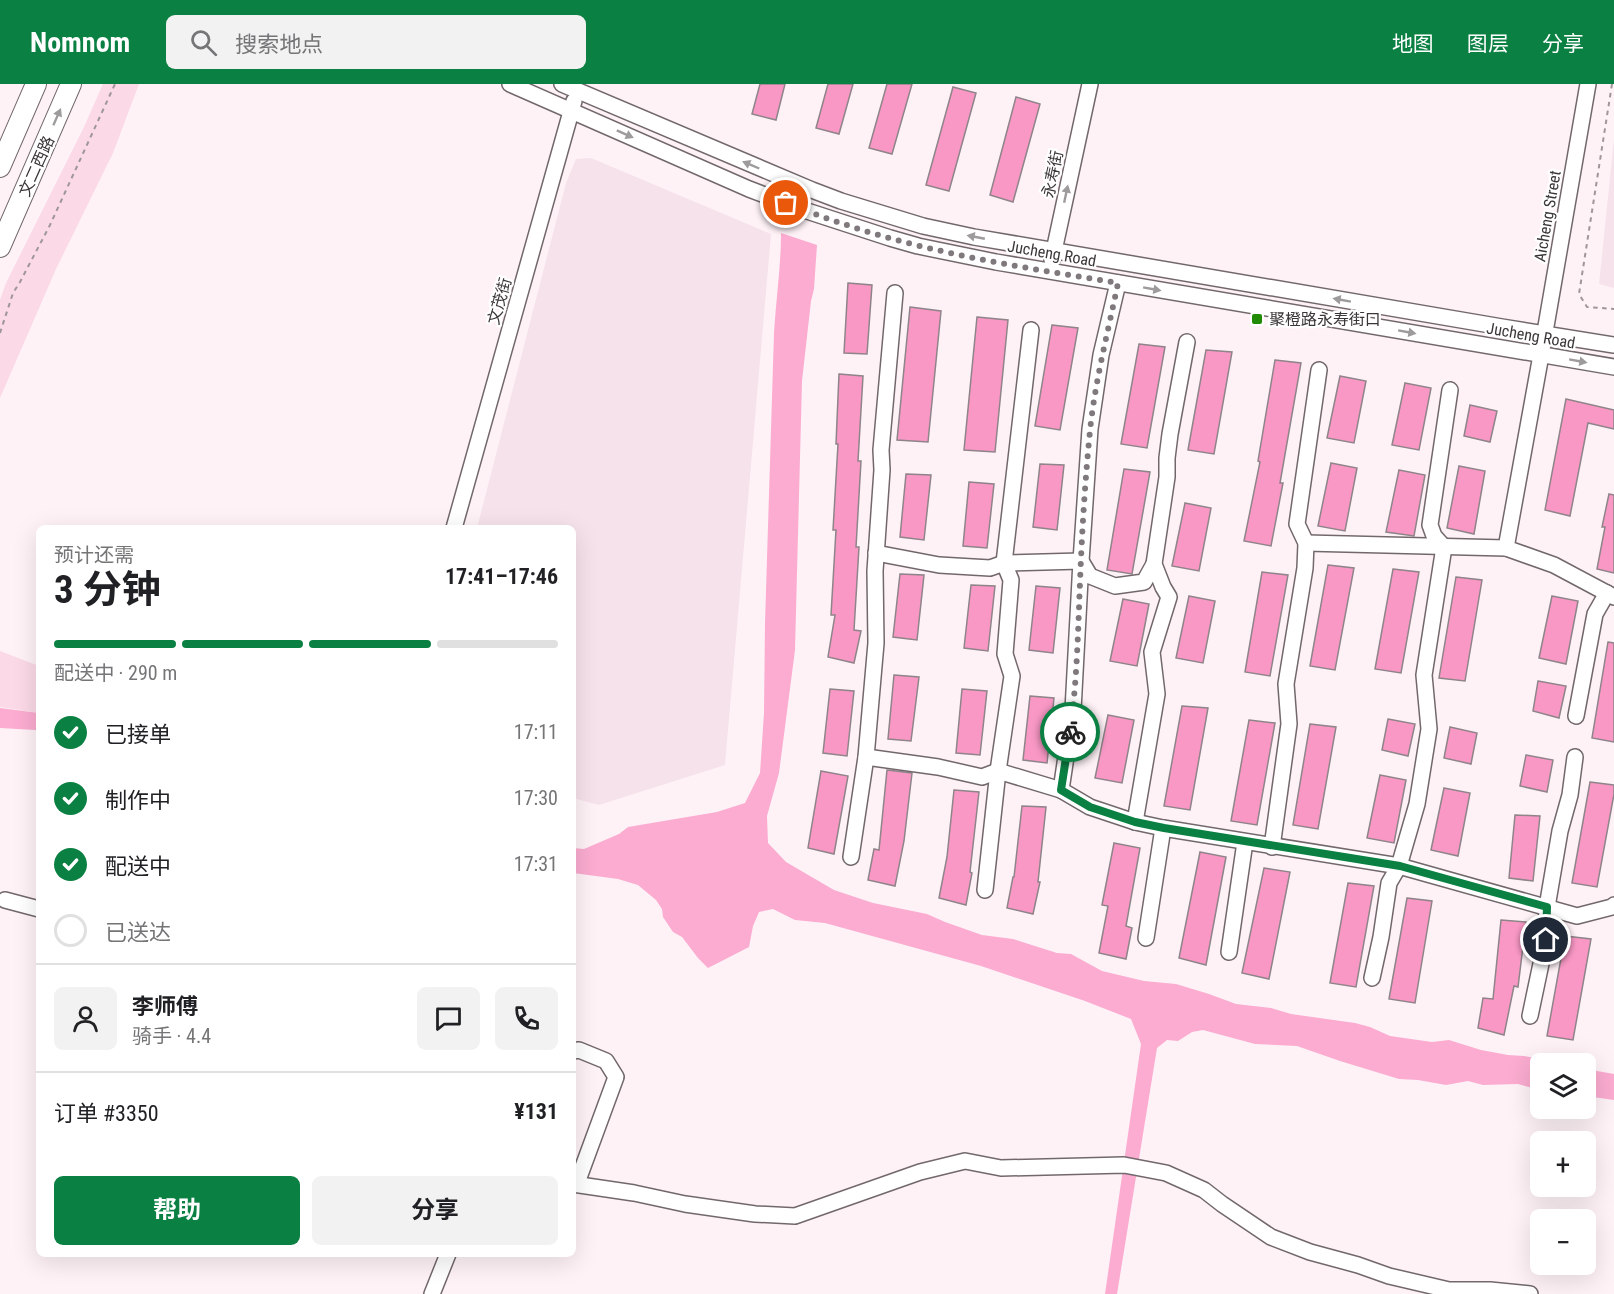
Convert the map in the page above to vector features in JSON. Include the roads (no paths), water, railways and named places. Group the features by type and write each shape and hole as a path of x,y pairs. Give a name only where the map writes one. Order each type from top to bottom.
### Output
{"main road":[{"name":"文二西路","path":"0,167 36,84"},
{"name":"文二西路","path":"0,248 71,84"}],"street":[{"name":"Jucheng Road","path":"510,84 749,189 855,228 936,250 1614,367"},
{"name":"Jucheng Road","path":"562,84 578,87 753,166 841,201 931,227 1054,251 1614,345"},
{"name":"永寿街","path":"1051,271 1090,84"},
{"name":"Aicheng Street","path":"1506,548 1588,84"},
{"name":"文茂街","path":"454,525 578,87"},
{"path":"1061,790 1073,710 1090,429 1101,356 1118,283"},
{"path":"851,857 866,757 876,643 876,553 882,470 881,450 896,293"},
{"path":"985,890 998,771 1012,676 1005,654 1011,580 1004,563 1030,330"},
{"path":"1081,561 1090,576 1115,586 1144,582 1154,564 1167,477 1170,434 1187,342"},
{"path":"1272,847 1289,724 1286,684 1305,568 1306,543 1297,524 1318,370"},
{"path":"1444,547 1434,536 1430,525 1450,390"},
{"path":"1306,543 1506,548 1554,565 1611,595 1595,614 1575,716"},
{"path":"1371,978 1381,937 1389,883 1400,866 1417,804 1429,729 1424,675 1444,547"},
{"path":"876,553 939,566 990,568 1004,563 1081,561"},
{"path":"1135,822 1157,694 1152,652 1169,597 1154,564"},
{"path":"866,757 938,767 982,777 998,771 1061,790 1090,807 1135,822 1272,847 1400,866 1577,916 1614,905"},
{"path":"1530,1016 1546,940 1547,907 1560,831 1570,795 1575,757"},
{"path":"1146,938 1164,828"},
{"path":"1229,952 1245,842"},
{"path":"4,900 36,908"},
{"path":"576,1050 606,1061 616,1077 576,1180"},
{"path":"576,1183 685,1204 755,1214 795,1216 920,1172 965,1161 1001,1168 1124,1165 1166,1173 1204,1190 1271,1237 1310,1252 1358,1264 1389,1276 1449,1290 1490,1290 1530,1294"},
{"path":"432,1294 447,1257"}],"place":[{"name":"聚橙路永寿街口","path":"1257,319"}]}
